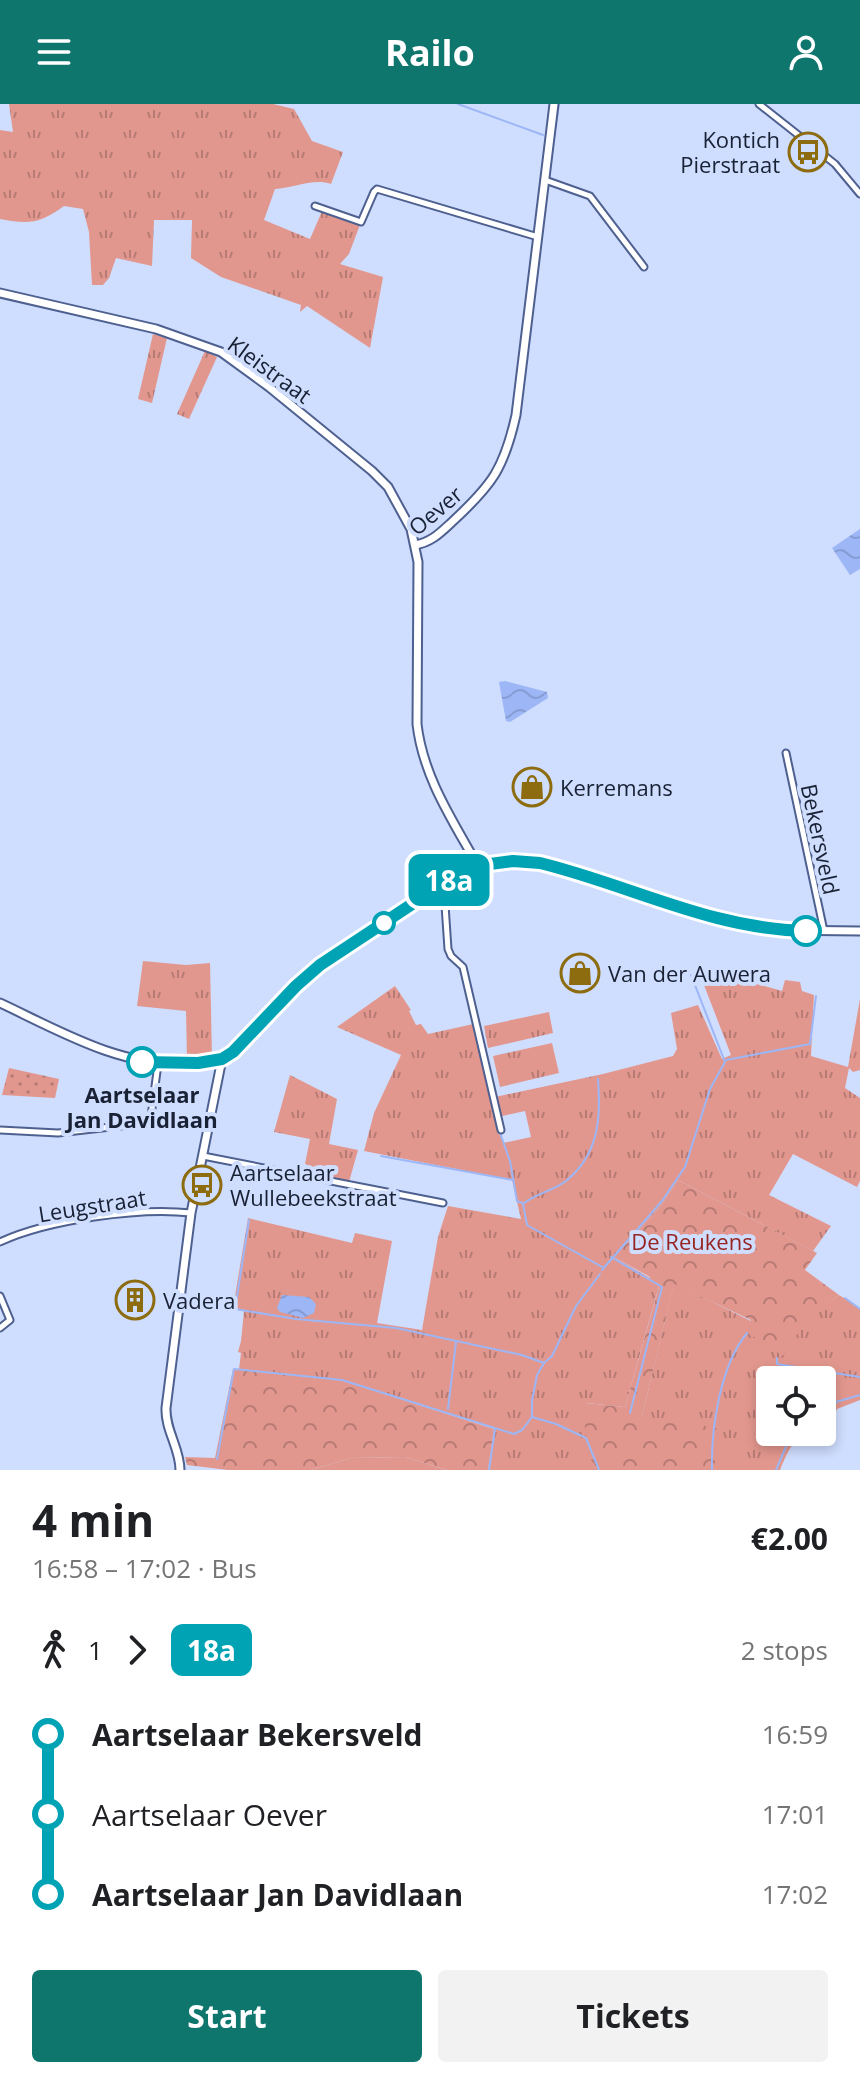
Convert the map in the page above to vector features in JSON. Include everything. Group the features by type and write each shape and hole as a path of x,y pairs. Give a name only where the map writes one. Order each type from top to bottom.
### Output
{"street":[{"name":"Oever","path":"478,866 433,783 420,747 417,724 419,571 415,545 434,539 482,494 508,450 517,411 554,104"},
{"path":"759,104 835,164 858,186 860,194"},
{"path":"545,180 590,196 644,267"},
{"path":"315,206 361,222 377,189 538,237"},
{"name":"Kleistraat","path":"0,293 176,334 221,352 244,367 372,471 400,505 415,545"},
{"name":"Bekersveld","path":"786,753 824,931"},
{"path":"0,1003 96,1048 125,1058 158,1064 222,1059 233,1052 320,965 438,886 478,866 513,861 540,863 735,924 774,930 860,931"},
{"path":"438,886 445,905 448,949 463,967 501,1130"},
{"path":"180,1470 166,1413 191,1213 222,1059"},
{"path":"0,1130 58,1133 146,1123 151,1116 158,1064"},
{"path":"203,1156 443,1203"},
{"name":"Leugstraat","path":"0,1242 14,1235 50,1226 138,1211 191,1213"},
{"path":"0,1296 10,1320 0,1328"}],"green space":[{"path":"9,104 273,104 294,109 312,141 343,152 331,184 310,183 275,189 264,220 310,239 323,209 361,222 349,254 340,264 383,277 370,348 307,306 300,312 301,305 221,277 191,258 192,220 154,220 152,266 116,258 103,285 92,285 89,232 83,209 64,206 34,221 0,219 0,130 13,132"},
{"path":"153,334 167,338 152,403 138,399"},
{"path":"205,351 217,357 189,419 177,414"},
{"path":"143,961 186,965 210,963 212,1058 187,1059 186,1011 137,1006"},
{"path":"697,967 782,991 785,980 800,982 802,991 814,995 811,1056 848,1067 860,999 860,1070 853,1072 849,1068 845,1088 860,1098 860,1181 857,1187 793,1154 769,1195 831,1226 813,1251 678,1180 660,1207 614,1257 659,1286 625,1407 586,1403 599,1470 488,1470 494,1428 341,1380 239,1369 241,1353 238,1352 244,1311 233,1308 248,1218 352,1243 355,1233 392,1241 377,1323 422,1330 438,1237 448,1206 521,1219 512,1180 364,1151 374,1113 401,1055 337,1027 395,986 411,1010 416,1025 421,1024 428,1034 478,1023 495,1097 673,1056 677,1049 671,1013 698,1005 722,1059 731,1055","holes":["525,1111 531,1137 503,1143 498,1117"]},
{"path":"549,1012 553,1033 488,1048 484,1026"},
{"path":"552,1043 559,1073 500,1087 493,1056"},
{"path":"9,1068 59,1079 55,1098 2,1095"},
{"path":"290,1075 337,1099 329,1144 358,1150 349,1182 316,1177 318,1169 305,1164 310,1139 274,1132"},
{"name":"De Reukens","path":"678,1180 817,1253 805,1270 839,1295 807,1322 783,1356 746,1332 751,1320 674,1284 642,1416 716,1428 718,1440 714,1470 599,1470 599,1467 593,1467 585,1433 585,1403 625,1407 659,1287 649,1281 650,1277 614,1257 660,1207"},
{"path":"674,1283 751,1321 802,1326 839,1295 860,1308 860,1400 836,1411 836,1366 756,1366 756,1446 792,1446 780,1470 714,1470 714,1466 642,1416"},
{"path":"233,1369 341,1380 494,1429 488,1470 447,1470 405,1457 351,1458 311,1470 228,1470 187,1465 185,1457 215,1458"},
{"path":"405,1457 447,1470 311,1470 351,1458"}],"water":[{"path":"860,529 860,569 850,575 832,548"},
{"path":"499,682 547,692 548,698 510,722 506,721"},
{"path":"282,1295 309,1297 316,1304 314,1313 303,1318 280,1312 277,1308"}],"waterway":[{"path":"458,104 543,135"},
{"path":"554,138 559,104"},
{"path":"602,1270 662,1201 685,1167 710,1089 725,1062 691,975"},
{"path":"726,1060 810,1044 816,996"},
{"path":"598,1079 596,1134 585,1159 566,1181 523,1204 527,1225 602,1267"},
{"path":"500,1133 510,1161 517,1201 522,1203"},
{"path":"381,1156 513,1180"},
{"path":"249,1220 235,1309 296,1319 396,1328 522,1355 544,1363"},
{"path":"611,1257 662,1287 630,1413"},
{"path":"599,1470 586,1438 532,1417 532,1401 537,1375 552,1356 576,1306 600,1274"},
{"path":"845,1298 860,1309"},
{"path":"712,1470 719,1398 730,1362 747,1333"},
{"path":"448,1409 456,1342"},
{"path":"777,1358 777,1364 860,1377"},
{"path":"217,1459 234,1369 342,1380 514,1434 522,1430 532,1417"},
{"path":"836,1402 860,1395"},
{"path":"489,1470 495,1429"},
{"path":"776,1470 786,1446"}],"bus line":[{"name":"18a","path":"142,1062 198,1063 228,1056 320,965 450,879 478,866 513,861 540,863 735,924 806,931"}],"place":[{"name":"Kontich Pierstraat","path":"808,152"},
{"name":"Kerremans","path":"532,787"},
{"name":"Van der Auwera","path":"580,973"},
{"name":"Aartselaar Jan Davidlaan","path":"142,1062"},
{"name":"Aartselaar Wullebeekstraat","path":"202,1185"},
{"name":"Vadera","path":"135,1300"}]}
